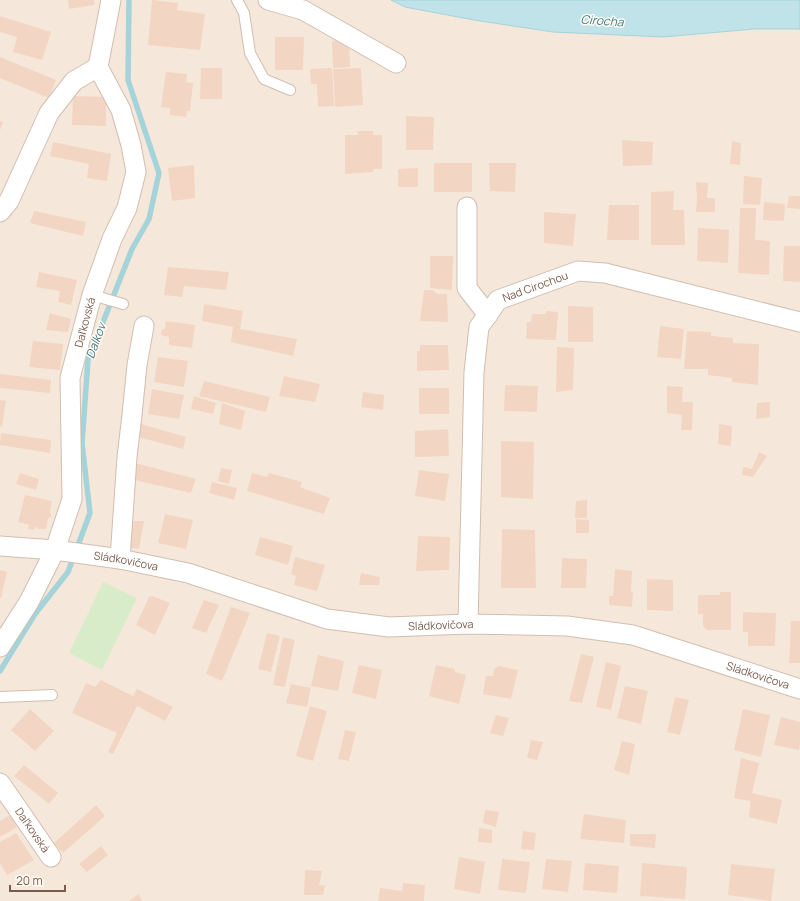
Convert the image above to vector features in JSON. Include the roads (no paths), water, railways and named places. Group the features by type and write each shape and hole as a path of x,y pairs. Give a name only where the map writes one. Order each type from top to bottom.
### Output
{"street":[{"path":"268,0 303,10 396,63"},
{"path":"0,212 9,202 49,113 74,81 98,67 112,1"},
{"name":"Daľkovská","path":"0,647 29,602 68,552 72,499 70,378 98,297 112,239 127,208 136,172 131,145 121,110 98,67"},
{"path":"467,207 467,288 488,316"},
{"name":"Nad Cirochou","path":"468,624 474,372 479,327 498,300 578,271 605,273 800,322"},
{"path":"120,559 127,457 137,365 144,326"},
{"name":"Sládkovičova","path":"0,546 68,552 120,559 188,573 327,619 389,627 468,624 567,626 633,635 800,689"},
{"name":"Daľkovská","path":"0,783 51,857"}],"lane":[{"path":"237,0 244,14 250,53 264,80 290,90"},
{"path":"98,297 123,304"},
{"path":"0,697 52,694"}],"water":[{"name":"Cirocha","path":"391,0 800,0 800,29 754,29 663,37 553,32 474,20 405,7"}],"waterway":[{"name":"Dalkov","path":"0,671 35,614 68,572 90,513 82,443 88,360 132,249 149,219 159,173 128,80 129,0"}]}
